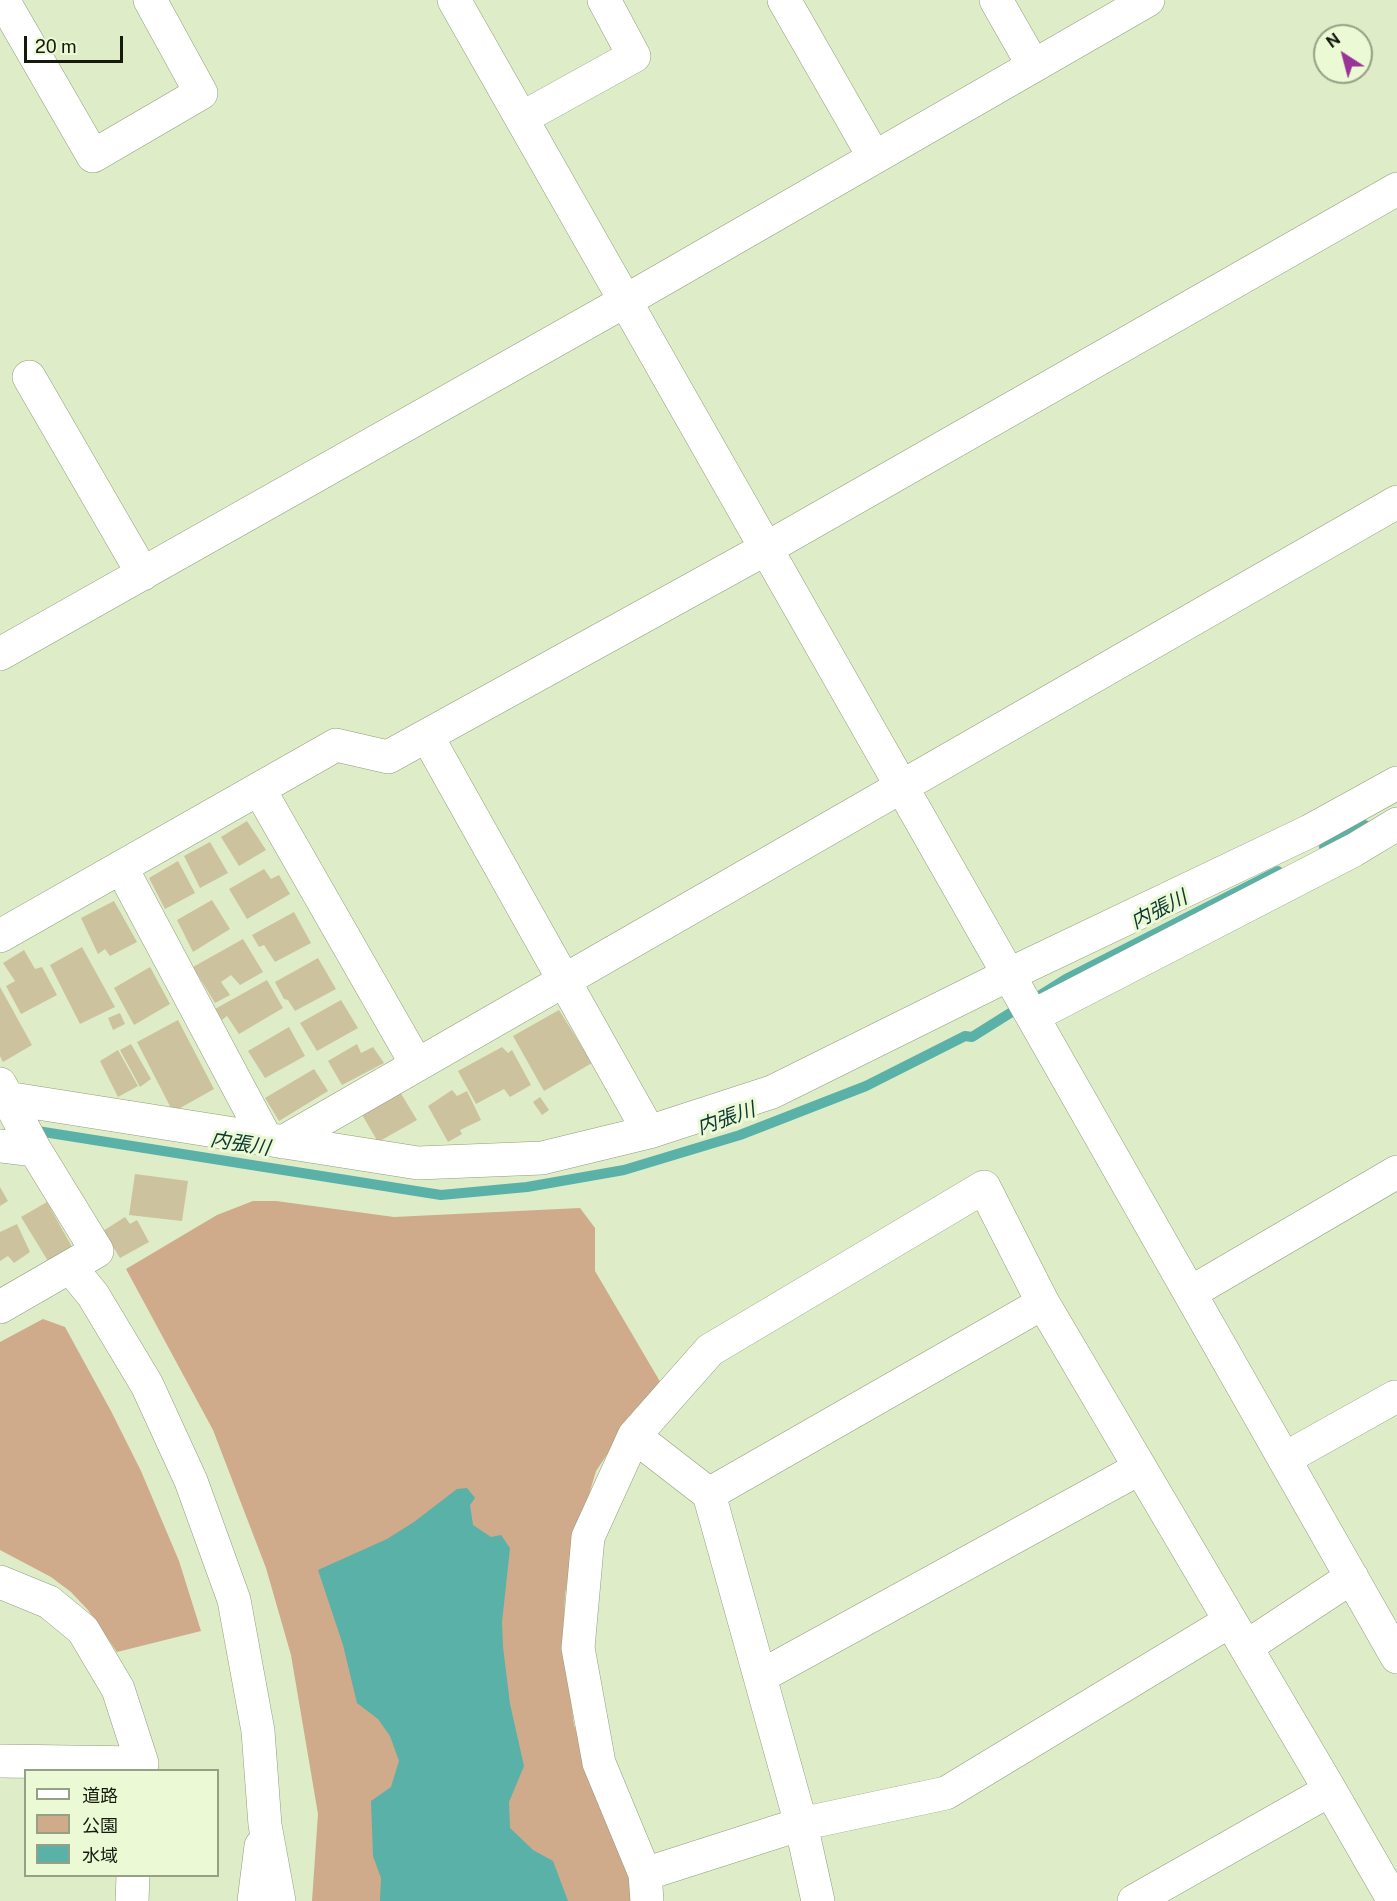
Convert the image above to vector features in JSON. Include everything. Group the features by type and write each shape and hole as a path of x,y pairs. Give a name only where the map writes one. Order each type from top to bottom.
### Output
{"street":[{"path":"3,0 93,156 201,93 150,0"},
{"path":"454,0 627,300 1397,1657"},
{"path":"522,118 634,56 604,0"},
{"path":"784,0 874,157"},
{"path":"996,0 1033,64"},
{"path":"0,654 627,300 1033,64 1148,0"},
{"path":"0,936 336,745 388,757 767,548 1397,189"},
{"path":"29,377 143,574"},
{"path":"275,1140 417,1065 1397,502"},
{"path":"427,736 649,1132"},
{"path":"3,1093 417,1163 542,1158 649,1132 772,1092 1013,979 1310,831 1397,783"},
{"path":"258,789 417,1065"},
{"path":"1032,1014 1354,850 1397,824"},
{"path":"121,867 275,1140"},
{"path":"0,1307 97,1251 3,1093"},
{"path":"0,1146 35,1150"},
{"path":"1190,1293 1397,1172"},
{"path":"1352,1577 1238,1634 946,1793 801,1824 646,1887 599,1763 578,1648 588,1537 634,1436 710,1350 984,1187 1043,1303 1140,1468 1238,1634 1330,1790 1390,1881"},
{"path":"70,1267 93,1295 147,1385 191,1482 234,1600 258,1731 265,1825 279,1901"},
{"path":"709,1494 1043,1303"},
{"path":"1284,1459 1395,1397"},
{"path":"634,1436 709,1494 801,1824 818,1901"},
{"path":"761,1676 1140,1468"},
{"path":"0,1582 49,1602 83,1630 118,1689 142,1767 0,1761"},
{"path":"1134,1901 1330,1790"},
{"path":"254,1901 265,1825"},
{"path":"132,1901 134,1877"}],"green space":[{"path":"253,1201 276,1201 394,1217 580,1208 595,1228 595,1271 662,1385 618,1438 596,1471 573,1548 565,1595 563,1640 574,1725 640,1901 312,1901 318,1814 291,1655 266,1568 213,1430 126,1269 217,1215"},
{"path":"43,1319 65,1327 111,1411 141,1471 179,1561 201,1631 117,1652 88,1610 71,1592 51,1577 0,1550 0,1342"}],"water":[{"path":"467,1488 475,1498 470,1505 473,1525 491,1537 501,1535 510,1548 502,1622 503,1647 510,1704 524,1766 509,1802 510,1828 533,1850 553,1861 568,1901 380,1901 381,1878 373,1856 371,1801 391,1787 399,1761 390,1736 378,1719 357,1703 343,1645 318,1570 387,1539 414,1522 457,1489"}],"building":[{"path":"247,821 266,850 239,866 221,837"},
{"path":"210,842 228,873 200,888 184,856"},
{"path":"178,861 195,893 165,909 149,878"},
{"path":"264,869 271,879 279,875 290,894 247,919 229,889"},
{"path":"212,900 230,929 193,952 177,920"},
{"path":"114,901 137,942 110,956 105,949 98,954 81,918"},
{"path":"294,912 311,943 275,962 264,945 259,947 252,935"},
{"path":"243,939 263,972 240,985 231,975 221,982 230,995 215,1003 193,967"},
{"path":"82,947 115,1007 80,1024 50,965"},
{"path":"24,950 35,969 42,967 57,995 21,1014 6,986 15,981 3,963"},
{"path":"318,958 336,989 295,1011 288,1000 284,999 275,982"},
{"path":"150,967 170,1004 134,1025 114,988"},
{"path":"267,980 283,1008 239,1034 227,1016 222,1020 215,1009"},
{"path":"0,987 32,1045 3,1062 0,1056"},
{"path":"341,1000 358,1028 317,1051 300,1023"},
{"path":"559,1010 592,1063 544,1091 513,1036"},
{"path":"120,1013 125,1024 113,1030 108,1018"},
{"path":"178,1020 214,1089 173,1112 137,1042"},
{"path":"289,1027 305,1056 265,1078 248,1051"},
{"path":"131,1044 151,1079 140,1087 120,1050"},
{"path":"357,1044 361,1053 373,1047 384,1063 342,1085 328,1061"},
{"path":"502,1047 508,1053 512,1050 531,1085 510,1097 504,1089 476,1104 458,1071"},
{"path":"118,1050 138,1086 118,1097 100,1061"},
{"path":"314,1069 328,1091 279,1121 265,1098"},
{"path":"452,1090 457,1096 467,1091 481,1120 460,1130 462,1134 448,1142 428,1106"},
{"path":"400,1092 417,1120 378,1142 361,1113"},
{"path":"540,1097 549,1110 542,1115 533,1102"},
{"path":"135,1174 188,1181 182,1221 129,1215"},
{"path":"0,1187 8,1201 0,1206"},
{"path":"47,1202 72,1247 48,1261 21,1217"},
{"path":"125,1217 130,1224 137,1220 149,1242 120,1258 103,1231"},
{"path":"17,1224 30,1252 14,1263 8,1256 0,1261 0,1232"}],"waterway":[{"name":"内張川","path":"1324,847 1365,825"},
{"name":"内張川","path":"1039,996 1066,979 1278,871"},
{"name":"内張川","path":"31,1130 441,1195 527,1187 624,1170 740,1135 866,1086 965,1036 972,1037 1023,1005"}]}
